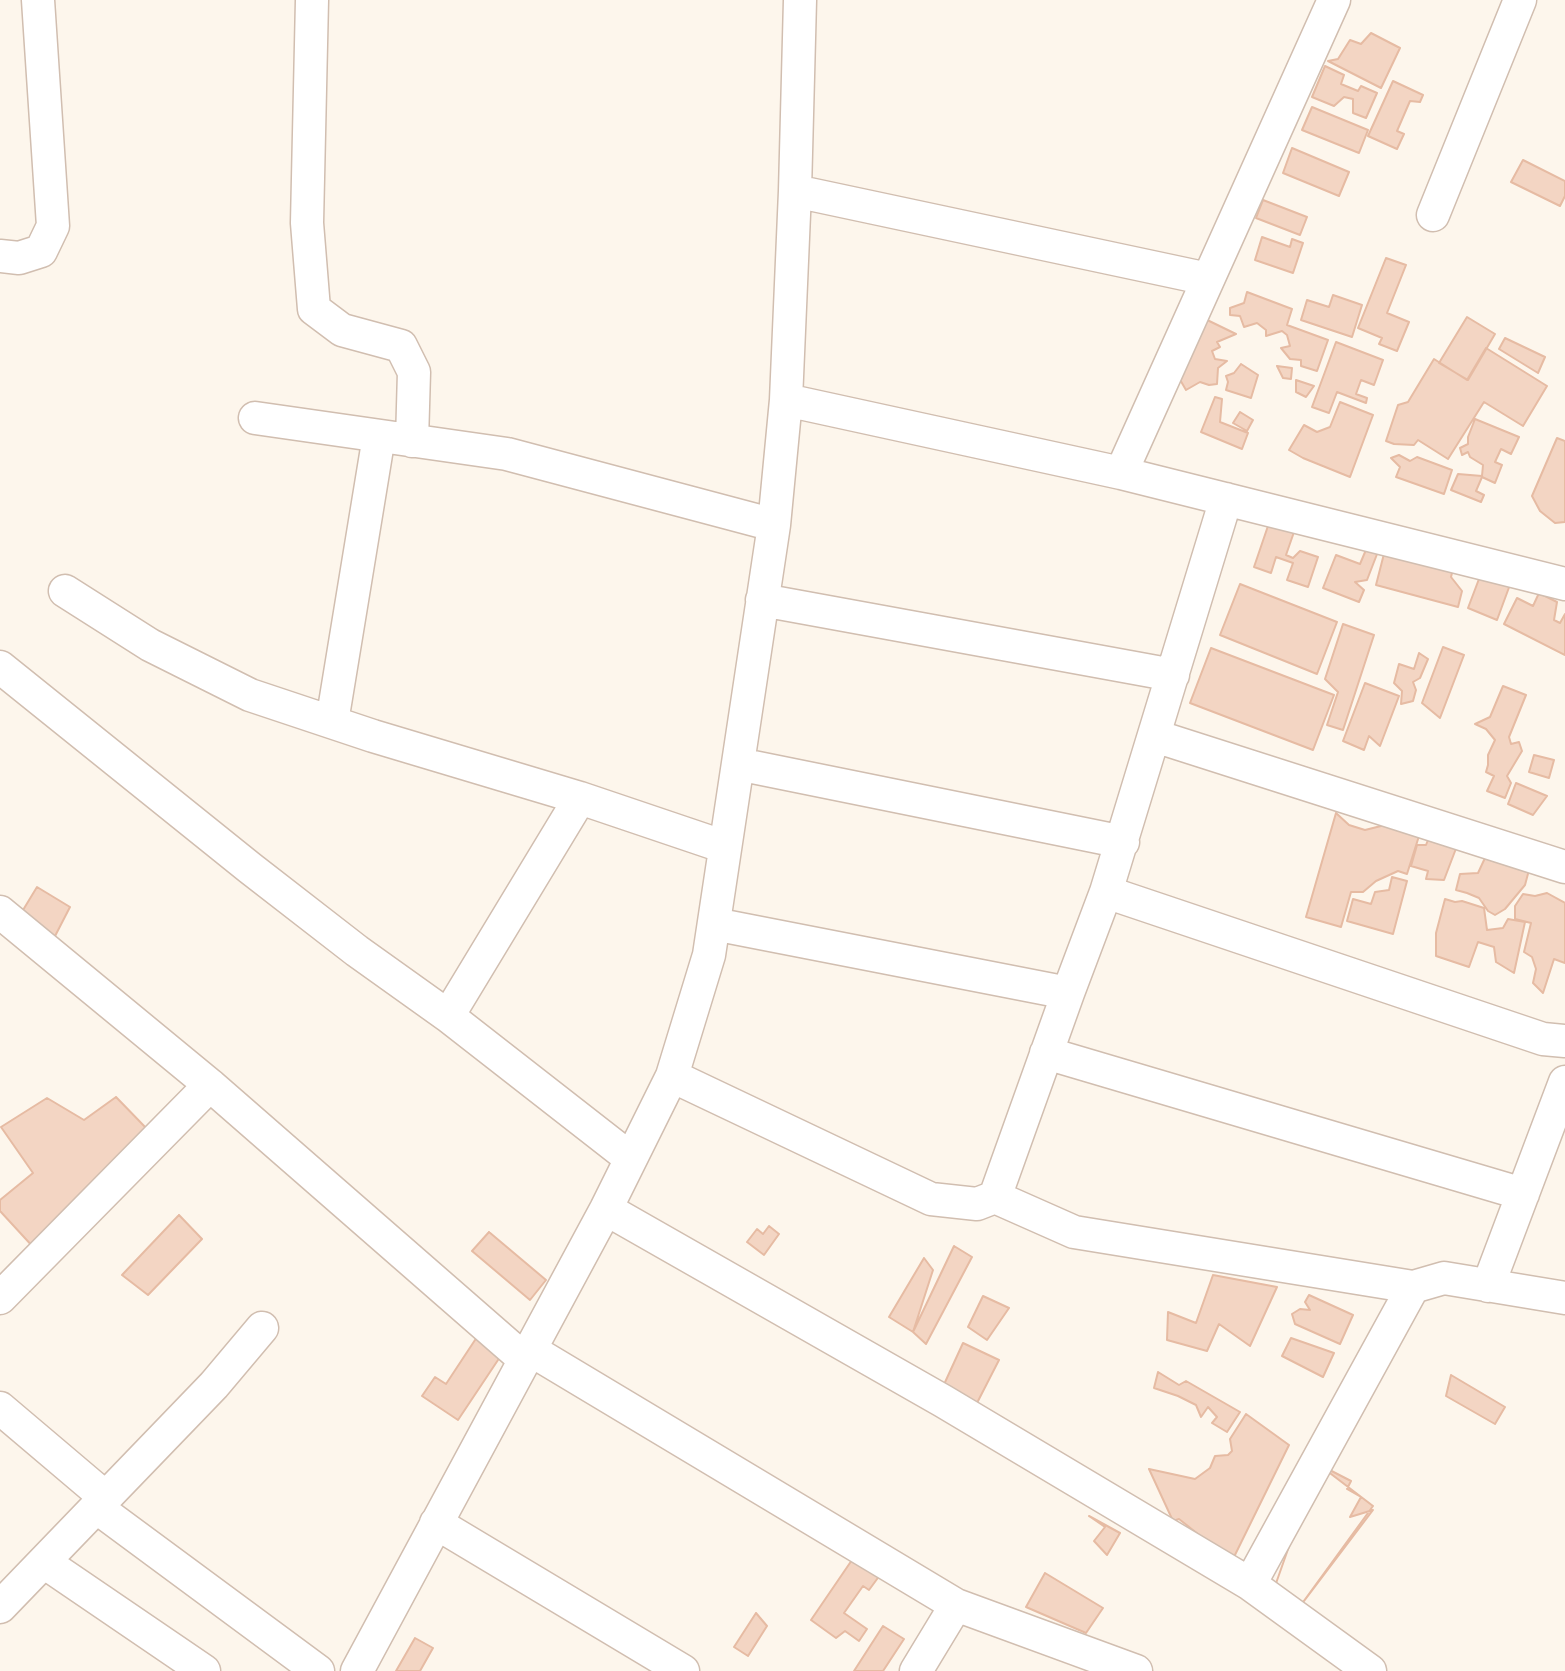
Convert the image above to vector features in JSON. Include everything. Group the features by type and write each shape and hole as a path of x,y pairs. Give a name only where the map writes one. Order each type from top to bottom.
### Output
{"street":[{"path":"0,256 19,258 41,251 53,226 38,0"},
{"path":"312,0 307,223 314,309 342,330 401,346 414,372 412,441"},
{"path":"357,1671 606,1209 672,1076 709,955 774,525 786,400 800,0"},
{"path":"1121,473 1334,0"},
{"path":"1433,215 1520,0"},
{"path":"794,191 1208,279"},
{"path":"786,400 1121,473 1565,583"},
{"path":"255,418 507,454 774,525"},
{"path":"332,722 379,436"},
{"path":"995,1197 1123,842 1226,499"},
{"path":"65,591 150,645 250,695 580,798 725,847"},
{"path":"762,600 1173,675"},
{"path":"0,667 250,868 357,951 448,1016 631,1158"},
{"path":"1155,736 1565,867"},
{"path":"738,764 1123,842"},
{"path":"448,1016 580,798"},
{"path":"1106,892 1543,1039 1565,1041"},
{"path":"0,912 527,1354 956,1605 1136,1671"},
{"path":"714,925 1068,993"},
{"path":"1046,1054 1523,1194"},
{"path":"672,1076 930,1199 977,1204 995,1197 1074,1232 1413,1287 1444,1278 1565,1298"},
{"path":"1488,1286 1565,1082"},
{"path":"0,1298 209,1085"},
{"path":"606,1209 943,1401 1250,1584 1370,1671"},
{"path":"1250,1584 1413,1287"},
{"path":"1,1604 214,1385 262,1328"},
{"path":"0,1408 101,1502 318,1671"},
{"path":"436,1523 683,1671"},
{"path":"44,1562 204,1671"},
{"path":"916,1671 956,1605"}],"building":[{"path":"1371,33 1400,48 1381,88 1328,61 1338,59 1350,40 1361,44"},
{"path":"1325,66 1344,75 1341,84 1358,91 1361,86 1377,93 1366,118 1353,113 1353,99 1344,97 1334,106 1312,97"},
{"path":"1393,81 1423,95 1420,102 1410,101 1397,131 1404,134 1397,149 1368,136"},
{"path":"1312,107 1368,130 1359,153 1302,130"},
{"path":"1292,148 1349,172 1339,196 1283,173"},
{"path":"1523,160 1565,181 1565,196 1560,206 1511,182"},
{"path":"1263,200 1307,217 1300,235 1256,218"},
{"path":"1262,237 1290,247 1292,239 1303,243 1293,273 1255,260"},
{"path":"1386,258 1406,265 1387,313 1409,322 1397,351 1379,344 1382,338 1358,328"},
{"path":"1247,292 1292,309 1287,325 1328,340 1317,371 1301,366 1301,360 1290,359 1281,348 1290,346 1287,335 1282,331 1266,336 1266,330 1257,323 1244,327 1240,316 1230,315 1230,308 1244,303"},
{"path":"1333,295 1362,305 1352,337 1301,320 1307,300 1329,307"},
{"path":"1201,317 1236,334 1217,342 1220,347 1212,351 1215,359 1227,361 1218,368 1217,384 1200,382 1186,390 1175,371"},
{"path":"1467,317 1495,334 1468,380 1439,363"},
{"path":"1505,338 1545,357 1538,373 1499,349"},
{"path":"1336,342 1383,360 1374,385 1361,380 1356,394 1367,398 1366,403 1337,392 1329,413 1312,407"},
{"path":"1486,348 1547,386 1523,426 1484,402 1448,459 1418,440 1414,445 1386,441 1398,405 1408,402 1434,359 1467,380"},
{"path":"1241,364 1258,375 1251,398 1226,390 1226,376 1234,373"},
{"path":"1277,366 1292,368 1291,379 1283,378"},
{"path":"1296,380 1314,386 1306,397 1296,392"},
{"path":"1215,397 1222,399 1220,422 1248,433 1242,449 1201,432"},
{"path":"1340,402 1373,415 1350,477 1289,450 1304,425 1317,432 1330,427"},
{"path":"1240,412 1253,420 1247,431 1233,423"},
{"path":"1475,419 1519,437 1511,454 1501,449 1495,462 1502,465 1495,483 1482,477 1476,491 1484,495 1481,502 1451,490 1458,474 1482,476 1483,465 1470,457 1468,452 1462,455 1460,448 1468,444"},
{"path":"1557,438 1565,441 1565,522 1555,523 1540,511 1532,496"},
{"path":"1399,455 1410,461 1417,457 1452,470 1444,494 1396,477 1400,467 1391,458"},
{"path":"1269,523 1294,532 1286,555 1293,558 1300,551 1318,557 1308,587 1287,580 1293,563 1276,557 1271,573 1254,567"},
{"path":"1368,545 1379,549 1367,580 1355,582 1364,590 1359,602 1323,588 1336,555 1360,564"},
{"path":"1386,546 1454,565 1451,577 1462,591 1458,607 1376,585"},
{"path":"1482,571 1511,582 1497,620 1468,608"},
{"path":"1240,584 1337,622 1317,674 1220,635"},
{"path":"1539,593 1557,602 1554,620 1560,623 1565,614 1565,655 1504,624 1517,598 1533,606"},
{"path":"1343,624 1374,635 1343,730 1327,725 1338,692 1325,679"},
{"path":"1443,647 1464,655 1440,718 1422,703"},
{"path":"1211,648 1334,695 1313,750 1190,703"},
{"path":"1419,653 1428,659 1420,678 1413,682 1416,690 1413,701 1401,704 1402,691 1394,683 1399,664 1414,669"},
{"path":"1365,683 1399,696 1380,746 1369,736 1364,750 1343,741"},
{"path":"1503,686 1526,695 1509,737 1511,744 1519,742 1522,751 1507,776 1511,783 1505,798 1487,791 1494,776 1486,772 1488,755 1495,740 1486,729 1475,724 1490,717"},
{"path":"1534,755 1554,760 1549,778 1529,772"},
{"path":"1516,783 1547,796 1533,815 1508,804"},
{"path":"1336,813 1349,825 1365,830 1385,825 1419,836 1407,874 1398,871 1376,881 1363,892 1351,892 1341,927 1306,917"},
{"path":"1433,827 1460,838 1444,880 1426,879 1428,871 1411,866 1417,845 1426,845"},
{"path":"1485,858 1529,870 1525,885 1505,909 1495,915 1488,911 1479,898 1456,890 1460,874 1478,873"},
{"path":"1392,877 1407,881 1393,934 1347,921 1353,899 1371,904 1375,892 1389,890"},
{"path":"37,887 70,907 53,940 20,915"},
{"path":"1547,893 1565,903 1565,963 1554,959 1543,993 1533,983 1536,969 1532,957 1524,952 1531,923 1515,919 1515,906 1523,894 1535,896"},
{"path":"1445,899 1484,908 1487,930 1503,928 1508,919 1525,922 1514,973 1496,962 1494,947 1478,942 1469,967 1436,956 1436,933"},
{"path":"116,1097 148,1130 35,1249 0,1211 0,1200 33,1173 1,1127 47,1098 84,1120"},
{"path":"179,1215 202,1239 148,1295 122,1275"},
{"path":"769,1226 779,1234 764,1255 747,1242 757,1229 763,1234"},
{"path":"489,1232 546,1280 530,1300 472,1251"},
{"path":"954,1246 972,1257 926,1344 913,1332"},
{"path":"924,1258 933,1270 913,1332 889,1317"},
{"path":"1213,1275 1277,1287 1250,1346 1219,1324 1207,1351 1167,1340 1168,1312 1196,1323"},
{"path":"1309,1295 1353,1315 1340,1344 1295,1324 1292,1314 1300,1309 1310,1310 1305,1302"},
{"path":"983,1296 1009,1308 987,1340 968,1327"},
{"path":"477,1337 502,1354 458,1420 422,1396 435,1377 446,1384"},
{"path":"1291,1338 1334,1353 1323,1377 1282,1356"},
{"path":"963,1343 999,1360 977,1403 941,1391"},
{"path":"1158,1372 1179,1385 1186,1381 1240,1412 1227,1432 1212,1423 1217,1417 1208,1407 1201,1417 1196,1405 1154,1388"},
{"path":"1451,1375 1505,1407 1495,1424 1446,1396"},
{"path":"1246,1414 1289,1445 1232,1561 1179,1519 1173,1521 1149,1469 1195,1479 1210,1468 1215,1456 1228,1455 1232,1451 1230,1439"},
{"path":"1318,1464 1351,1481 1347,1489 1361,1497 1350,1517 1373,1510 1298,1609 1274,1589"},
{"path":"1318,1464 1373,1506 1298,1609 1274,1589"},
{"path":"1089,1516 1120,1533 1107,1555 1094,1541 1105,1527"},
{"path":"854,1557 880,1575 869,1590 863,1586 844,1613 867,1629 859,1641 845,1631 836,1638 811,1620"},
{"path":"1045,1573 1103,1608 1086,1633 1026,1607"},
{"path":"756,1613 767,1626 748,1656 734,1647"},
{"path":"883,1626 904,1639 883,1671 854,1671"},
{"path":"415,1638 433,1648 420,1671 396,1671"}]}
